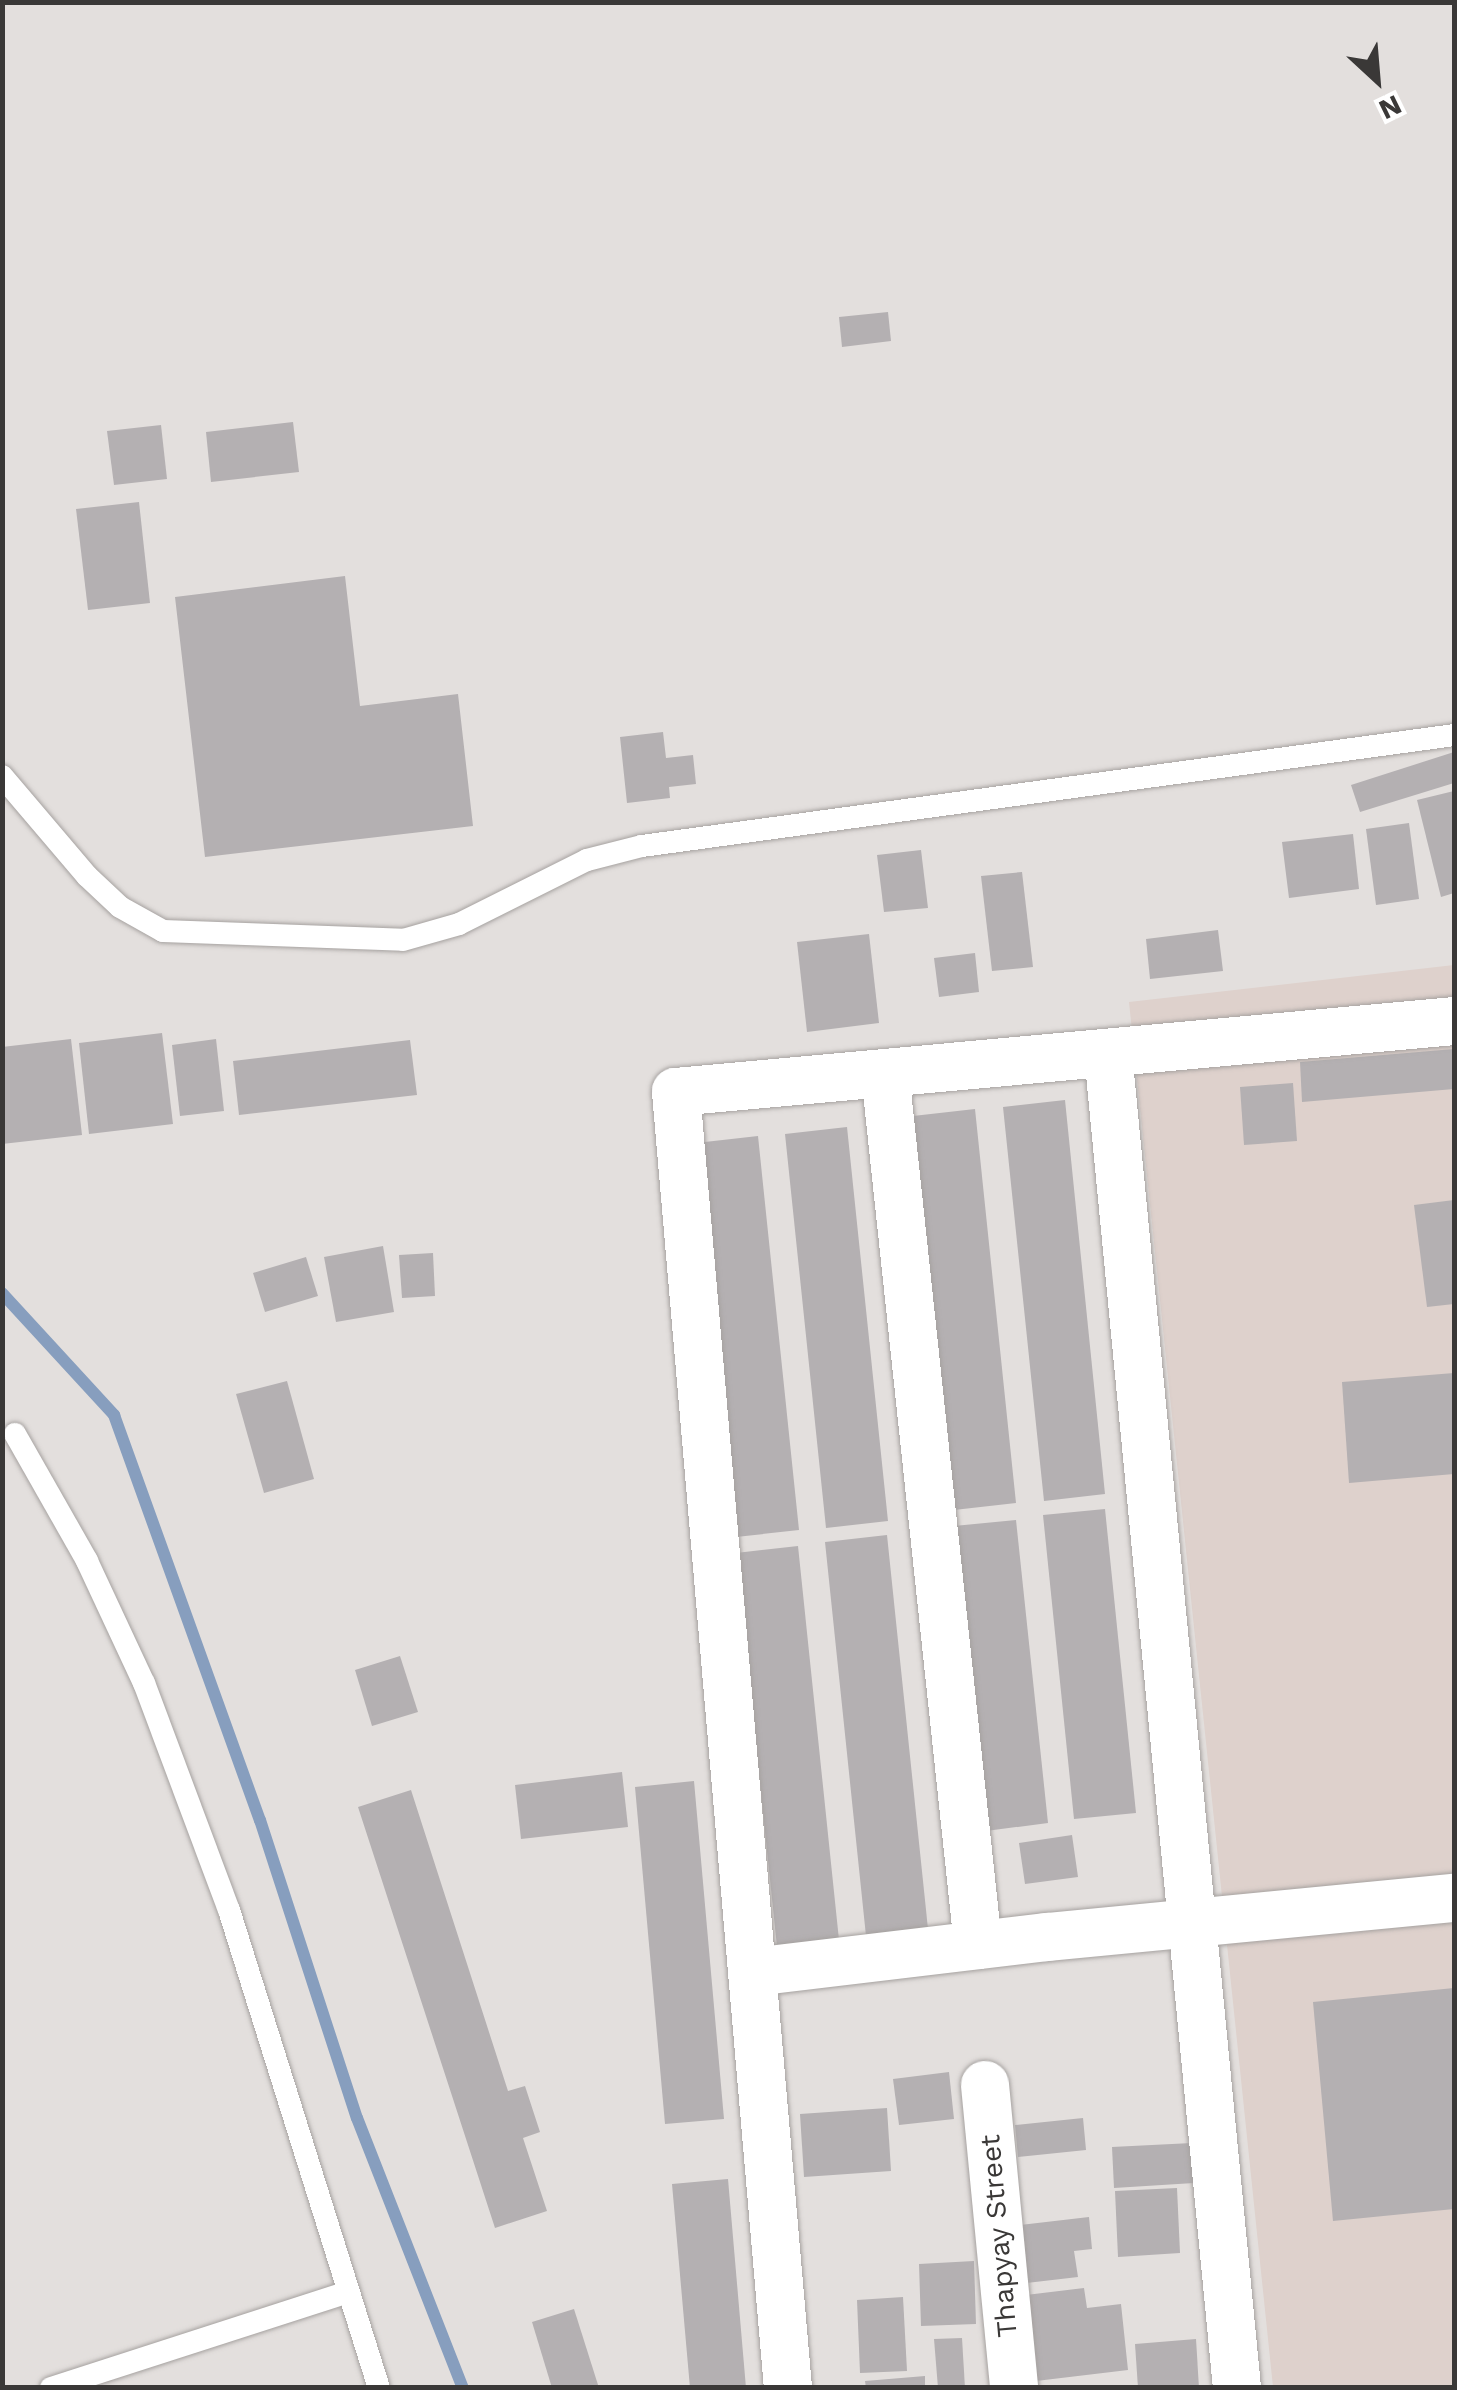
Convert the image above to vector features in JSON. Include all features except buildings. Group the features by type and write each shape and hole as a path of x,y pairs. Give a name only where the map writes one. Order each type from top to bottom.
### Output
{"street":[{"path":"788,2388 676,1092 1454,1021"},
{"path":"1108,1053 1237,2388"},
{"path":"886,1073 978,1945"},
{"path":"761,1971 978,1945 1454,1898"},
{"name":"Thapyay Street","path":"985,2086 1014,2388"}],"lane":[{"path":"2,776 87,876 120,906 163,931 403,940 459,924 587,860 642,846 1454,735"},
{"path":"7,1431 87,1561 144,1683 229,1910 379,2388"},
{"path":"51,2388 348,2292"}],"shaded area":[{"path":"1454,965 1454,2387 1273,2387 1129,1002"}],"waterway":[{"path":"2,1293 114,1415 260,1820 357,2118 463,2388"}]}
